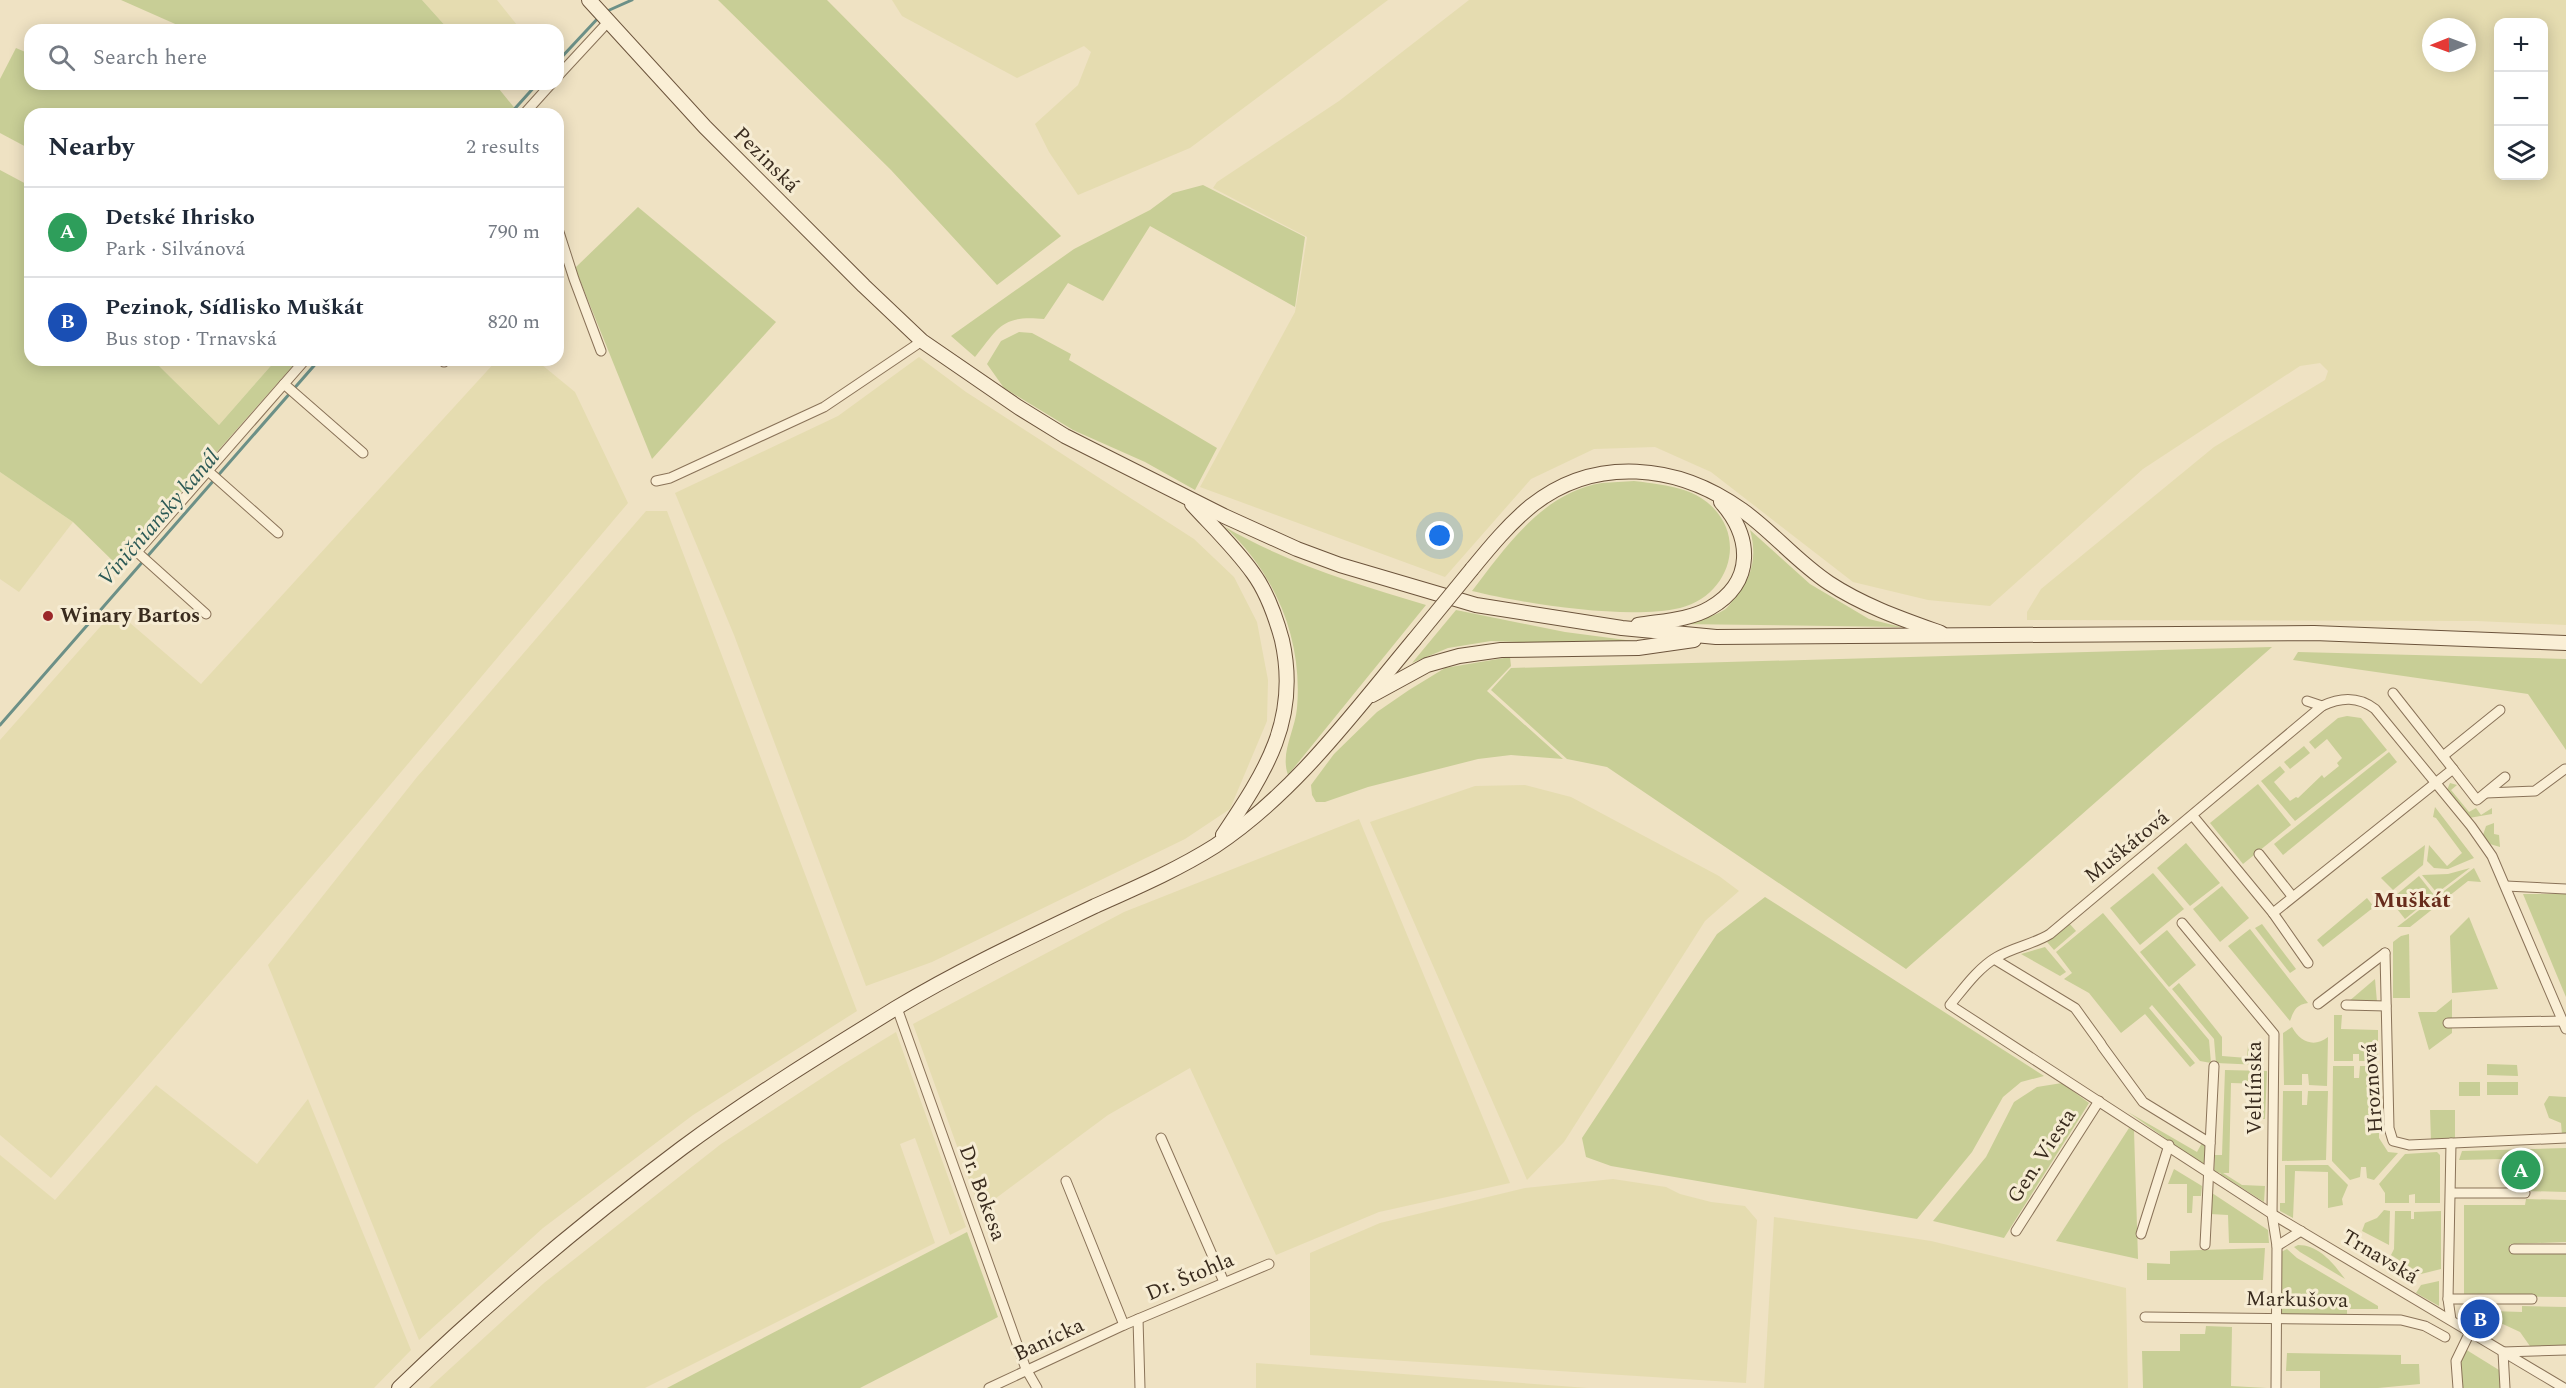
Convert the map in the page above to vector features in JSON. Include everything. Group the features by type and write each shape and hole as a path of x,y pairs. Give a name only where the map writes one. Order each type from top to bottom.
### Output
{"main road":[{"name":"Pezinská","path":"599,12 705,127 806,230 922,341 1018,407 1065,436 1288,546 1361,572 1476,604 1622,628 1716,638"},
{"path":"399,1388 554,1249 683,1147 761,1093 897,1008 1029,939 1183,865 1217,844 1262,810 1292,783 1497,540 1531,506 1563,486 1586,477 1619,471 1648,471 1680,478 1742,510 1804,564 1844,592 1872,607 1948,636"},
{"path":"1622,628 1709,609 1732,588 1744,564 1744,542 1732,516 1708,491"},
{"path":"1185,496 1255,575 1279,627 1286,666 1285,715 1274,750 1250,796 1217,844"},
{"path":"1365,699 1427,665 1459,656 1501,650 1638,648 1716,638 2314,633 2566,643"}],"street":[{"path":"564,67 599,12"},
{"path":"529,108 546,90"},
{"path":"564,247 601,351"},
{"path":"656,481 670,478 824,407 922,341"},
{"path":"206,614 137,552 300,366"},
{"path":"284,384 363,453"},
{"path":"207,470 278,533"},
{"path":"2394,693 2477,800 2505,777"},
{"name":"Muškátová","path":"1950,1005 1984,966 1994,959 2050,934 2322,706 2334,701 2352,699 2365,702 2375,709 2485,845 2506,886 2564,1025"},
{"path":"2307,701 2322,706"},
{"path":"2443,756 2500,710"},
{"path":"2272,913 2453,769"},
{"path":"2486,793 2535,791 2565,769"},
{"path":"2193,816 2272,913 2308,963"},
{"path":"2259,854 2292,896"},
{"path":"2506,886 2566,889"},
{"name":"Veltlínska","path":"2182,923 2274,1034 2272,1214 2277,1246 2276,1388"},
{"name":"Hroznová","path":"2318,1004 2385,953 2389,1128 2393,1141 2409,1145 2451,1143"},
{"path":"1994,959 2075,1008 2143,1102 2210,1143"},
{"name":"Trnavská","path":"1950,1005 2169,1145 2272,1214 2564,1388"},
{"path":"2346,1005 2386,1005"},
{"name":"Dr. Bokesa","path":"897,1008 1026,1369 1036,1388"},
{"path":"2448,1023 2564,1025"},
{"path":"2205,1245 2214,1066"},
{"name":"Gen. Viesta","path":"2016,1231 2099,1101"},
{"path":"1161,1138 1224,1282"},
{"path":"2451,1320 2448,1299 2451,1143 2566,1138"},
{"path":"2141,1234 2169,1145"},
{"path":"1066,1180 1124,1325"},
{"path":"2451,1194 2525,1193"},
{"path":"2277,1246 2301,1231"},
{"path":"2514,1249 2566,1249"},
{"name":"Dr. Štohla","path":"1124,1325 1269,1264"},
{"path":"2448,1299 2532,1299"},
{"name":"Markušova","path":"2145,1317 2401,1320 2425,1326 2445,1337"},
{"path":"1138,1318 1140,1388"},
{"name":"Banícka","path":"989,1388 1124,1325"},
{"path":"2458,1388 2456,1361 2470,1332"},
{"path":"2505,1388 2503,1352 2566,1350"}],"shaded area":[{"path":"422,0 497,0 516,24 444,24"},
{"path":"892,0 1388,0 1190,148 1078,195 1049,152 1035,124 1078,85 1091,52 1084,46 1017,78 902,16"},
{"path":"1469,0 2566,0 2566,625 2477,621 2027,620 2027,612 2041,589 2214,447 2325,380 2328,371 2320,363 2300,366 2143,469 1990,606 1928,600 1853,582 1711,472 1655,447 1594,449 1531,479 1445,577 1200,487 1295,312 1307,237 1213,188 1217,182 1339,101"},
{"path":"919,357 966,392 1194,539 1234,577 1257,622 1268,680 1267,721 1230,809 1185,839 932,962 866,986 734,635 675,493 838,416"},
{"path":"159,366 271,366 219,425"},
{"path":"492,366 543,366 575,392 628,503 358,823 51,1178 0,1135 0,740 115,610 201,684"},
{"path":"0,472 73,522 19,592 0,579"},
{"path":"646,511 667,511 857,1011 693,1115 543,1228 419,1340 268,965 417,777"},
{"path":"1525,785 1571,797 1719,876 1739,891 1705,921 1564,1142 1527,1180 1370,822 1475,786"},
{"path":"1359,819 1510,1183 1379,1212 1276,1255 1190,1068 1108,1115 980,1210 913,1024 1124,912"},
{"path":"896,1032 966,1227 950,1235 915,1138 900,1144 935,1243 645,1388 429,1388 544,1283 721,1144"},
{"path":"156,1085 257,1164 308,1099 411,1350 374,1388 0,1388 0,1155 55,1200"},
{"path":"1613,1179 1666,1187 1680,1194 1711,1202 1745,1206 1757,1220 1746,1383 1310,1355 1310,1253 1380,1223 1525,1188"},
{"path":"1774,1217 1931,1241 2126,1288 2128,1388 1764,1388"},
{"path":"1256,1363 1588,1388 1256,1388"}],"green space":[{"path":"121,0 422,0 444,24 175,24"},
{"path":"718,0 827,0 1061,236 997,285 891,170"},
{"path":"16,48 24,51 24,90 500,90 515,108 24,108 24,146 0,133 0,79"},
{"path":"0,170 24,183 24,366 159,366 219,425 271,366 293,366 117,565 73,522 0,472"},
{"path":"1203,185 1305,237 1295,307 1150,226 1103,301 1068,283 1044,319 1030,318 1010,321 996,331 975,357 951,336 1074,249 1150,210 1173,193"},
{"path":"638,207 776,322 652,459 575,268"},
{"path":"1019,332 1032,333 1071,354 1069,360 1217,448 1195,490 1145,462 1073,430 1004,388 987,364 1001,341"},
{"path":"1634,481 1670,486 1696,495 1718,513 1727,529 1730,545 1728,561 1722,577 1712,590 1698,601 1680,608 1658,611 1605,611 1520,601 1472,591 1527,524 1561,498 1581,488 1602,483"},
{"path":"1225,527 1298,562 1348,581 1426,605 1288,775 1286,758 1296,717 1298,682 1290,633 1271,586 1243,545"},
{"path":"1750,530 1810,584 1869,619 1901,627 1678,624 1713,616 1730,604 1750,573 1753,548"},
{"path":"1456,610 1565,632 1641,642 1491,641 1448,648 1412,663"},
{"path":"2272,647 1906,969 1607,767 1567,759 1491,690 1511,668"},
{"path":"2298,652 2566,659 2566,750 2528,694 2293,660"},
{"path":"1510,657 1511,666 1487,691 1563,759 1511,755 1478,759 1368,787 1325,802 1316,802 1312,795 1311,785 1334,754 1377,712 1445,668"},
{"path":"2347,716 2361,718 2387,750 2295,821 2261,781 2280,766 2285,772 2274,782 2290,801 2298,798 2322,775 2324,778 2339,766 2337,763 2342,758 2327,739 2315,749 2309,742 2338,718"},
{"path":"2304,746 2310,753 2290,769 2284,762"},
{"path":"2389,752 2397,762 2283,855 2274,844"},
{"path":"2450,783 2457,785 2451,790 2469,812 2476,808 2481,815 2492,808 2492,814 2469,818 2447,790"},
{"path":"2258,784 2291,825 2243,864 2210,823"},
{"path":"2435,807 2474,858 2448,869 2434,868 2427,861 2429,845 2447,866 2462,853 2433,817"},
{"path":"2494,823 2494,834 2499,835 2500,847 2490,844 2483,835 2486,826"},
{"path":"2186,843 2220,883 2190,906 2157,868"},
{"path":"2425,845 2423,865 2393,890 2381,878"},
{"path":"2470,868 2437,893 2422,875 2448,874"},
{"path":"2474,868 2481,882 2468,881 2410,927 2397,927"},
{"path":"2153,873 2184,909 2140,945 2110,908"},
{"path":"2419,876 2434,895 2405,919 2390,900"},
{"path":"2222,886 2249,918 2220,942 2193,909"},
{"path":"2523,894 2566,894 2566,997 2563,990"},
{"path":"1765,897 2044,1076 2021,1082 2003,1097 1972,1152 1917,1219 1611,1166 1586,1157 1582,1138 1717,934"},
{"path":"2367,898 2374,907 2323,947 2317,940"},
{"path":"2103,913 2209,1040 2211,1063 2200,1061 2152,1005 2149,1008 2195,1063 2190,1067 2145,1014 2121,1033 2089,993 2064,979 2072,973 2056,952"},
{"path":"2469,917 2498,989 2452,993 2450,936"},
{"path":"2069,923 2076,931 2054,950 2047,942"},
{"path":"2262,924 2296,969 2290,973 2255,928"},
{"path":"2250,929 2308,1003 2296,1009 2290,1021 2228,946"},
{"path":"2167,930 2196,965 2169,987 2140,952"},
{"path":"2409,934 2410,998 2393,998 2393,942"},
{"path":"2045,947 2066,972 2060,976 2021,954"},
{"path":"2375,979 2377,1002 2348,1002"},
{"path":"2179,983 2222,1037 2222,1056 2247,1058 2248,1045 2258,1046 2260,1065 2216,1063 2214,1039 2172,989"},
{"path":"2452,999 2452,1033 2429,1050 2418,1012 2436,1012"},
{"path":"2334,1015 2342,1015 2341,1029 2378,1030 2378,1061 2359,1061 2359,1054 2353,1054 2353,1061 2334,1061"},
{"path":"2292,1027 2303,1040 2308,1042 2318,1042 2328,1037 2327,1086 2309,1085 2308,1074 2302,1074 2302,1085 2284,1085 2283,1033"},
{"path":"2487,1064 2517,1065 2518,1076 2487,1075"},
{"path":"2333,1066 2354,1066 2354,1078 2359,1078 2360,1066 2379,1066 2379,1138 2388,1152 2398,1153 2374,1180 2367,1178 2366,1167 2361,1167 2360,1177 2350,1180 2332,1161"},
{"path":"2225,1070 2267,1071 2265,1119 2249,1119 2249,1110 2261,1110 2262,1084 2231,1083 2229,1173 2223,1173 2242,1185 2265,1186 2264,1202 2221,1173 2214,1172 2215,1155 2222,1155"},
{"path":"2459,1082 2480,1082 2480,1096 2459,1096"},
{"path":"2487,1082 2518,1082 2518,1095 2487,1095"},
{"path":"2062,1083 2089,1103 2004,1238 1933,1221 1986,1157 2014,1102 2037,1087"},
{"path":"2283,1091 2302,1091 2302,1105 2307,1105 2308,1091 2328,1091 2326,1160 2282,1161"},
{"path":"2549,1096 2566,1097 2566,1135 2562,1135 2561,1123 2549,1118 2544,1104"},
{"path":"2430,1110 2455,1110 2455,1141 2431,1141"},
{"path":"2128,1112 2197,1152 2203,1141 2207,1143 2206,1167"},
{"path":"2129,1128 2134,1130 2138,1259 2056,1241"},
{"path":"2566,1148 2566,1192 2525,1191 2524,1173 2506,1173 2505,1159 2459,1160 2462,1151"},
{"path":"2437,1152 2440,1155 2440,1203 2415,1203 2415,1194 2409,1195 2409,1203 2385,1203 2385,1193 2379,1184 2405,1154"},
{"path":"2285,1165 2328,1165 2348,1185 2342,1199 2343,1205 2328,1208 2328,1172 2295,1171 2293,1218 2280,1211 2280,1203 2285,1203"},
{"path":"2174,1169 2202,1186 2201,1196 2193,1196 2192,1213 2187,1213 2187,1184 2168,1184"},
{"path":"2212,1193 2268,1230 2269,1243 2229,1243 2228,1215 2210,1214"},
{"path":"2526,1199 2566,1200 2566,1242 2510,1244 2510,1251 2566,1251 2566,1297 2464,1296 2464,1205 2525,1205"},
{"path":"2384,1210 2390,1211 2389,1245 2362,1231 2365,1223 2377,1218"},
{"path":"2395,1211 2411,1211 2411,1219 2414,1219 2414,1212 2441,1211 2441,1269 2421,1274 2391,1255 2394,1249"},
{"path":"967,1232 998,1317 860,1388 667,1388"},
{"path":"2298,1245 2313,1248 2319,1252 2345,1279 2300,1252 2294,1247"},
{"path":"2265,1248 2263,1280 2147,1280 2147,1263 2170,1264 2170,1251"},
{"path":"2287,1249 2297,1258 2378,1306 2378,1309 2347,1309 2347,1315 2281,1314 2281,1252"},
{"path":"2439,1281 2439,1306 2416,1293 2421,1285"},
{"path":"2522,1306 2566,1307 2566,1348 2532,1349 2520,1332 2492,1319 2492,1311 2522,1312"},
{"path":"2206,1326 2232,1327 2231,1386 2267,1388 2143,1388 2142,1351 2180,1351 2180,1334 2205,1334"},
{"path":"2465,1349 2499,1370 2500,1388 2460,1388 2459,1363"},
{"path":"2287,1353 2401,1355 2401,1364 2419,1364 2420,1384 2378,1388 2320,1388 2320,1371 2286,1371"}],"waterway":[{"name":"Viničniansky kanál","path":"605,12 632,0"},
{"name":"Viničniansky kanál","path":"564,55 600,16"},
{"name":"Viničniansky kanál","path":"515,108 532,90"},
{"name":"Viničniansky kanál","path":"0,725 314,366"}],"place":[{"name":"Winary Bartos","path":"48,616"},
{"name":"Detské Ihrisko","path":"2521,1170"},
{"name":"Pezinok, Sídlisko Muškát","path":"2480,1319"}],"district":[{"name":"Muškát","path":"2412,900"}]}
